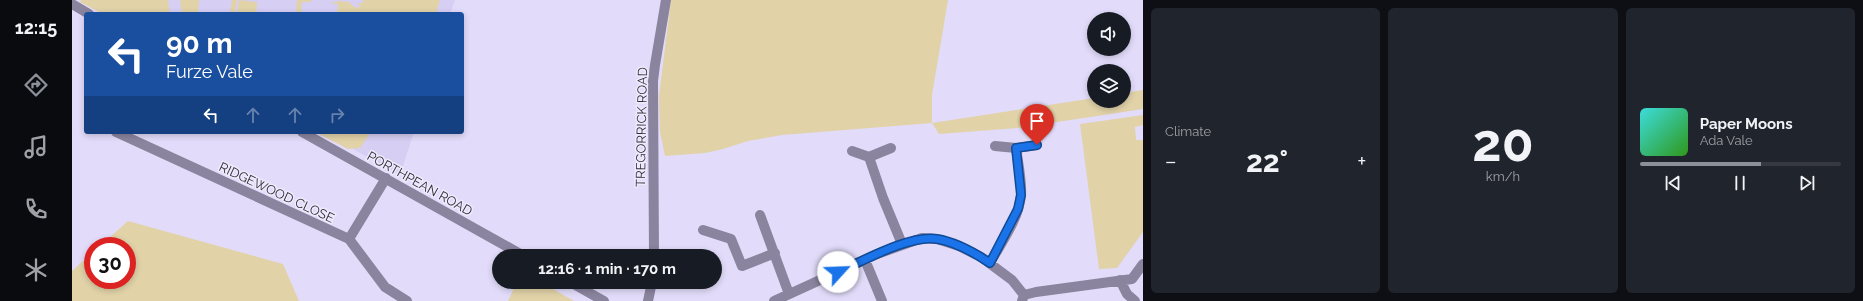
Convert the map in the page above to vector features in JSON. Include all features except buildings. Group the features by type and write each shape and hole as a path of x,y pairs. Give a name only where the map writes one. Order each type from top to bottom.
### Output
{"street":[{"name":"TREGORRICK ROAD","path":"654,249 654,65 666,0"},
{"path":"73,8 84,12"},
{"name":"RIDGEWOOD CLOSE","path":"120,134 349,239 385,287 407,301"},
{"name":"PORTHPEAN ROAD","path":"306,134 512,249"},
{"path":"995,146 1016,148 1037,145"},
{"path":"852,151 869,157 891,148"},
{"path":"990,263 1018,209 1021,195 1016,148"},
{"path":"869,157 883,198 902,244"},
{"path":"349,239 386,178"},
{"path":"760,215 789,294"},
{"path":"703,230 731,239 742,266 775,253"},
{"path":"774,301 902,244 922,238 937,239 959,246 990,263 1012,280 1023,298 1036,292 1132,279 1143,264"},
{"path":"865,260 882,301"},
{"path":"1120,280 1127,294 1135,301"},
{"path":"583,289 604,301"},
{"path":"648,301 651,289"}],"shaded area":[{"path":"81,0 168,0 170,12 99,12 80,2"},
{"path":"84,0 455,0 451,12 103,12"},
{"path":"180,0 199,0 198,12 182,12"},
{"path":"232,0 237,0 235,12 230,12"},
{"path":"239,0 257,2 256,12 237,12"},
{"path":"297,0 311,0 311,2 302,2 301,12 296,12"},
{"path":"363,0 440,0 437,12 337,12 338,4 330,3 339,1 349,2 358,8 360,6 357,3 363,3"},
{"path":"671,0 948,0 932,95 932,123 782,135 748,141 705,153 665,156 660,132 659,96"},
{"path":"1143,90 1143,109 1018,128 939,134 932,123 1087,99 1087,108 1131,108 1131,92"},
{"path":"1143,115 1143,125 1135,127 1136,140 1143,140 1143,232 1117,268 1099,269 1080,124"},
{"path":"319,134 369,135 360,148 348,149"},
{"path":"326,134 413,134 400,175"},
{"path":"128,221 283,264 299,301 72,301 72,271 84,260 84,289 136,289 136,237 110,237"},
{"path":"514,289 553,289 574,301 508,301"}],"route":[{"path":"838,272 877,254 922,238 937,239 959,246 990,263 1018,209 1021,195 1016,148 1037,145"}]}
